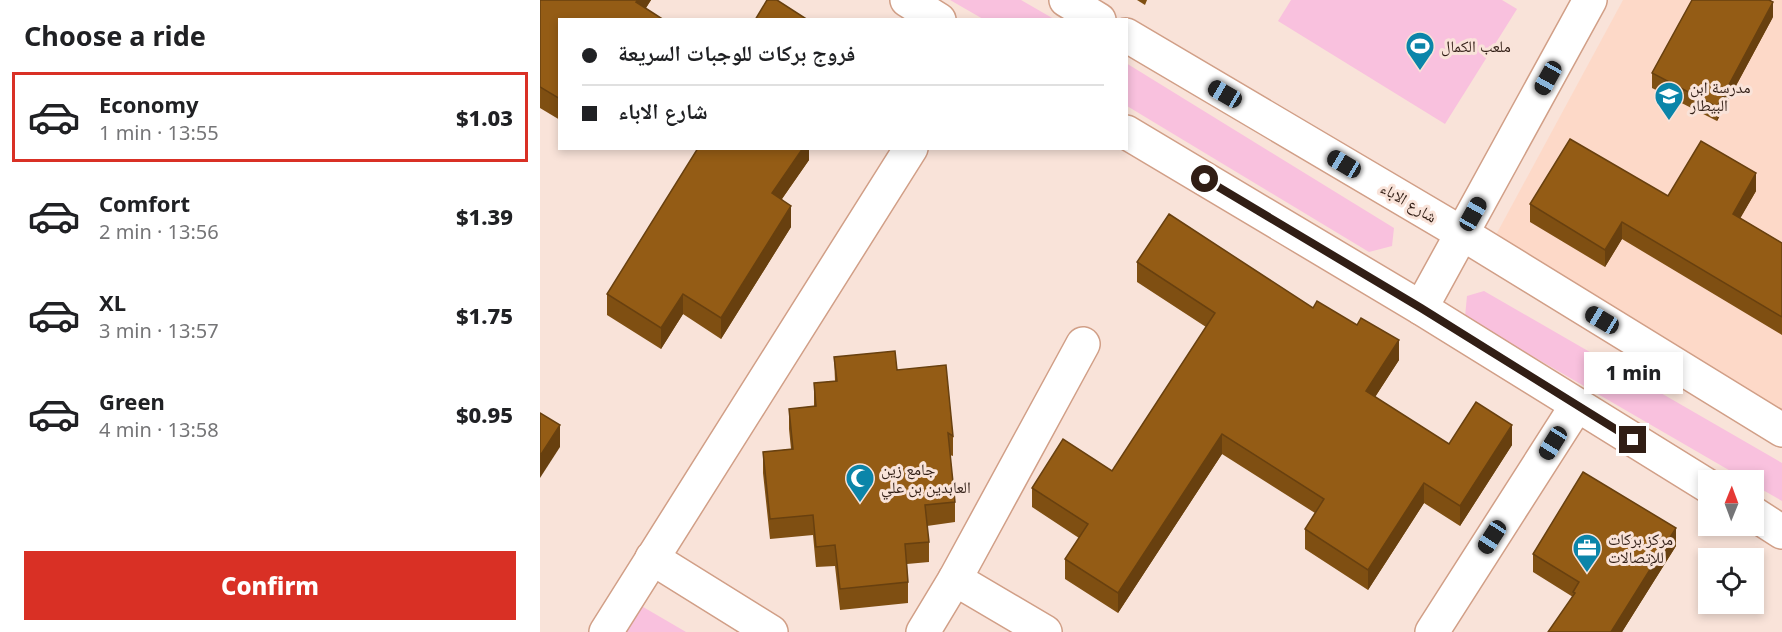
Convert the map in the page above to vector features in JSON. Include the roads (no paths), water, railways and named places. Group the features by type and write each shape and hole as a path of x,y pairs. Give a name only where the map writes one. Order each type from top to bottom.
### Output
{"street":[{"path":"907,0 936,18"},
{"path":"1066,0 1096,18"},
{"path":"1421,308 1590,0"},
{"name":"شارع الاباء","path":"1128,37 1463,234 1782,430"},
{"path":"1128,133 1421,308 1698,480"},
{"path":"606,632 910,150"},
{"path":"923,632 955,579 1083,344"},
{"path":"1432,632 1577,405"},
{"path":"1764,520 1782,532"},
{"path":"652,558 771,632"},
{"path":"955,579 1045,632"}],"place":[{"name":"ملعب الكمال","path":"1420,72"},
{"name":"مدرسة ابن البيطار","path":"1669,122"},
{"name":"جامع زين العابدين بن علي","path":"860,504"},
{"name":"مركز بركات للإتصالات","path":"1587,574"}]}
